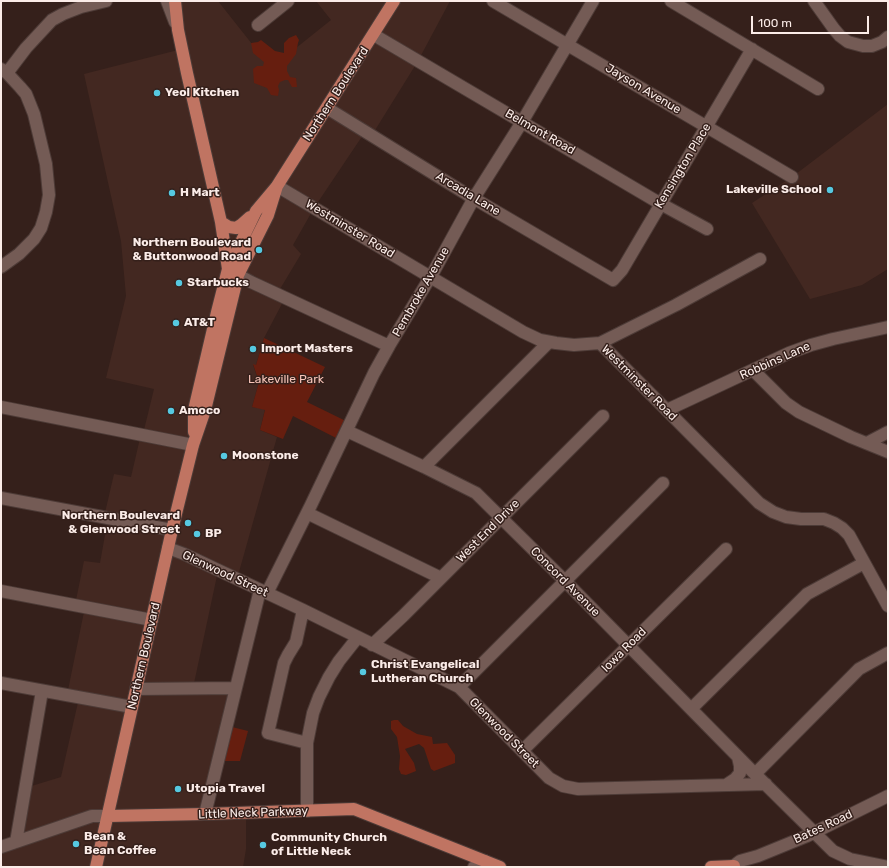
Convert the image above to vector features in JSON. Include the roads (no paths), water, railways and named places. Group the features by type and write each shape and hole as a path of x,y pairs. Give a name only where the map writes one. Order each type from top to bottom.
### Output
{"main road":[{"path":"175,1 178,30 187,73 233,272"},
{"name":"Northern Boulevard","path":"96,867 172,530 193,445 194,410 218,308 256,211 277,186 394,1"},
{"name":"Northern Boulevard","path":"233,272 268,215 277,186"},
{"path":"221,222 229,227 236,228 246,222 256,211"},
{"name":"Little Neck Parkway","path":"108,816 354,809 480,864 500,867"},
{"path":"711,867 733,866"}],"street":[{"path":"1,267 19,254 34,239 41,228 49,195 46,164 34,114 26,94 14,79 4,71 52,20 62,14 81,7 106,1"},
{"path":"167,1 178,30"},
{"path":"258,25 288,1"},
{"name":"Jayson Avenue","path":"493,1 792,177"},
{"name":"Pembroke Avenue","path":"205,814 236,688 264,591 307,513 374,373 389,346 474,198 522,122 593,1"},
{"path":"671,1 818,89"},
{"path":"814,1 834,29 848,42 863,46 872,46 882,42 888,37"},
{"name":"Belmont Road","path":"374,34 661,204 706,228"},
{"name":"Kensington Place","path":"611,278 613,280 622,270 752,49"},
{"name":"Arcadia Lane","path":"327,108 474,198 611,278"},
{"name":"Westminster Road","path":"277,186 523,332 549,342 574,345 600,343 759,503 773,512 786,517 824,520 834,523 846,532 888,606"},
{"path":"600,343 676,305 760,259"},
{"path":"233,272 251,282 389,346"},
{"name":"Robbins Lane","path":"667,410 789,353 833,339 888,327"},
{"path":"424,467 549,342"},
{"path":"754,370 786,403 799,412 888,452"},
{"path":"1,407 193,445"},
{"name":"West End Drive","path":"372,645 603,416"},
{"name":"Concord Avenue","path":"346,431 474,492 565,581 738,757 833,851 850,859 888,867"},
{"path":"867,443 888,432"},
{"path":"459,687 663,483"},
{"path":"1,498 172,530"},
{"path":"307,513 441,578"},
{"name":"Glenwood Street","path":"168,548 264,591 459,687 549,778 563,786 578,789 766,784"},
{"name":"Iowa Road","path":"522,752 726,549"},
{"path":"691,709 807,594 864,563"},
{"path":"1,591 152,620"},
{"path":"303,610 296,642 284,663 268,733 307,743"},
{"path":"307,811 307,743 310,724 319,697 339,662 358,638"},
{"path":"755,774 859,669 888,653"},
{"path":"1,683 132,707"},
{"path":"136,689 236,688"},
{"path":"16,842 42,691"},
{"path":"726,785 735,779 740,773 738,757"},
{"name":"Bates Road","path":"733,866 740,861 758,856 814,832 888,796"},
{"name":"Little Neck Parkway","path":"1,847 92,816 108,816"},
{"name":"Bates Road","path":"746,867 758,856"}],"place":[{"name":"Yeol Kitchen","path":"157,93"},
{"name":"Lakeville School","path":"830,190"},
{"name":"H Mart","path":"172,193"},
{"name":"Northern Boulevard & Buttonwood Road","path":"259,250"},
{"name":"Starbucks","path":"179,283"},
{"name":"AT&T","path":"176,323"},
{"name":"Import Masters","path":"253,349"},
{"name":"Amoco","path":"171,411"},
{"name":"Moonstone","path":"224,456"},
{"name":"Northern Boulevard & Glenwood Street","path":"188,523"},
{"name":"BP","path":"197,534"},
{"name":"Christ Evangelical Lutheran Church","path":"363,672"},
{"name":"Utopia Travel","path":"178,789"},
{"name":"Bean & Bean Coffee","path":"76,844"},
{"name":"Community Church of Little Neck","path":"263,845"}],"park label":[{"name":"Lakeville Park","path":"286,380"}]}
